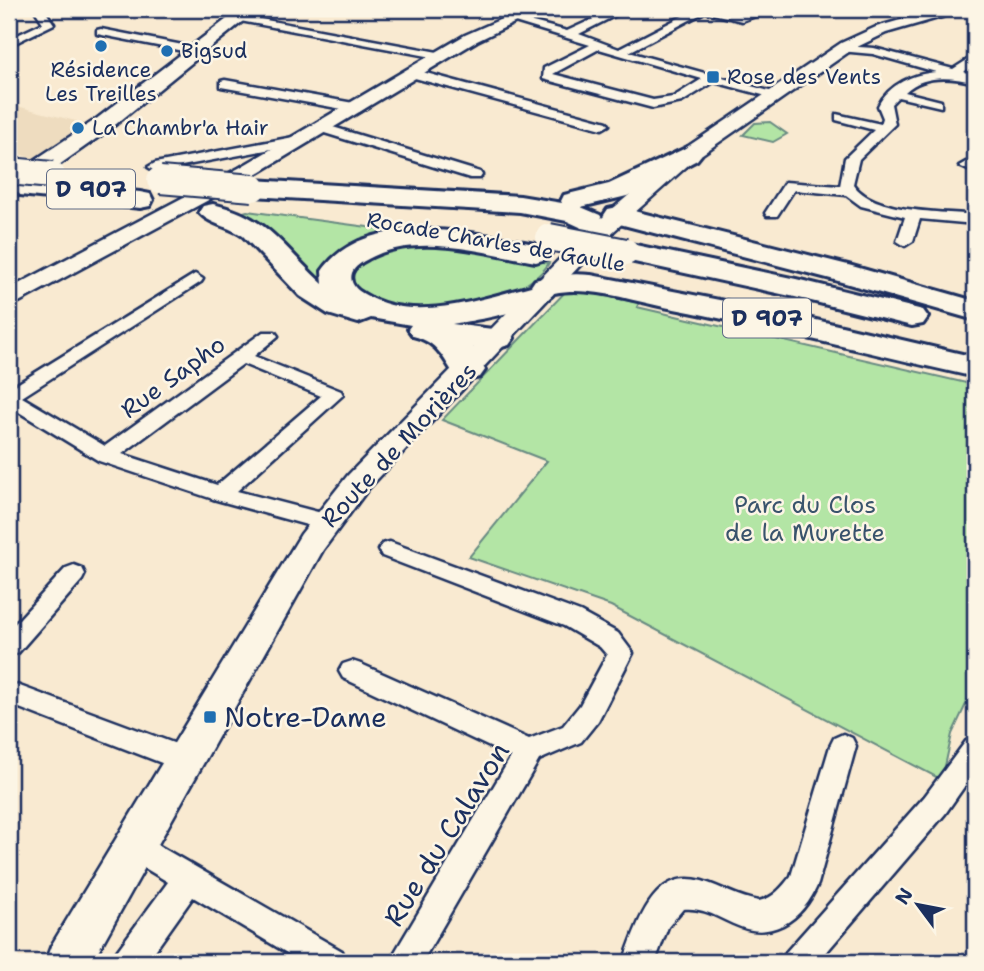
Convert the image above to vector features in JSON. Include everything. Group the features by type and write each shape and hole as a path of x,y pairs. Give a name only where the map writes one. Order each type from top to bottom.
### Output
{"highway":[{"name":"D 907","path":"234,199 520,204 556,202 601,196 633,184 688,155"},
{"name":"D 907","path":"9,171 24,184"},
{"path":"24,184 151,185 234,199 253,230 300,281 330,304 388,322 433,331 498,338"},
{"path":"151,185 234,199"},
{"name":"Rocade Charles de Gaulle","path":"234,199 542,246"},
{"name":"D 907","path":"520,204 575,214 590,221 610,244"},
{"name":"D 907","path":"975,311 835,269 663,228 610,244 542,246 408,239 379,244 357,252 344,261 336,279 340,290 361,304 413,316 449,315 570,282 781,321 975,367"},
{"name":"Rocade Charles de Gaulle","path":"610,244 975,334"},
{"name":"Rocade Charles de Gaulle","path":"610,244 975,348"},
{"path":"433,331 457,348 468,370"}],"main road":[{"path":"9,298 211,191 510,19 536,9"},
{"name":"Route de Morières","path":"67,962 325,522 392,446 468,370 542,289 610,244 688,155 774,94 863,38 881,30 954,9"},
{"path":"24,184 245,13"}],"street":[{"path":"9,43 50,24 39,9"},
{"path":"568,34 623,9"},
{"path":"619,53 704,9 742,18 769,9"},
{"path":"245,13 443,56"},
{"path":"510,19 568,34 619,53 774,94"},
{"path":"101,32 193,55"},
{"path":"863,38 871,53"},
{"path":"598,45 548,71 547,76 653,104 673,103 713,77"},
{"path":"847,48 871,53"},
{"name":"Route de Morières","path":"824,61 871,53 975,79"},
{"path":"164,58 193,55"},
{"path":"848,191 846,184 852,158 890,121 884,106 896,93 908,82 920,77 956,73 975,58"},
{"path":"415,74 602,125"},
{"path":"892,78 908,82"},
{"path":"225,84 359,107"},
{"path":"896,93 937,103"},
{"path":"841,117 884,128"},
{"path":"323,128 475,175"},
{"path":"151,185 228,155 306,138"},
{"path":"772,213 790,185 848,191 869,204 914,213 975,220"},
{"path":"905,241 914,213"},
{"path":"195,279 9,398 106,456 220,494 325,522"},
{"name":"Rue Sapho","path":"106,456 269,337"},
{"path":"220,494 334,396 241,357"},
{"name":"Rue du Calavon","path":"390,550 572,619 609,640 621,653 589,713 572,734 529,752 405,962"},
{"path":"9,646 74,574"},
{"path":"352,671 529,752"},
{"path":"9,693 186,760"},
{"path":"639,962 664,905 677,893 691,893 751,915 770,916 788,902 803,884 844,746"},
{"path":"798,962 935,805 975,749"},
{"path":"135,846 331,962"},
{"path":"128,962 189,878"}],"shaded area":[{"path":"9,104 91,125 38,160 9,151"}],"green space":[{"path":"770,122 787,134 773,142 743,135 755,123"},
{"path":"247,211 413,233 347,251 350,307 236,214"},
{"path":"399,246 456,247 549,263 533,280 509,293 449,308 418,309 388,304 364,295 347,279 358,261"},
{"name":"Parc du Clos de la Murette","path":"569,288 639,303 637,307 975,385 975,685 952,734 942,780 611,606 469,557 547,461 442,420"}],"place":[{"name":"Résidence Les Treilles","path":"101,46"},
{"name":"Bigsud","path":"167,51"},
{"name":"Rose des Vents","path":"713,77"},
{"name":"La Chambr'a Hair","path":"78,128"},
{"name":"Notre-Dame","path":"210,717"}]}
